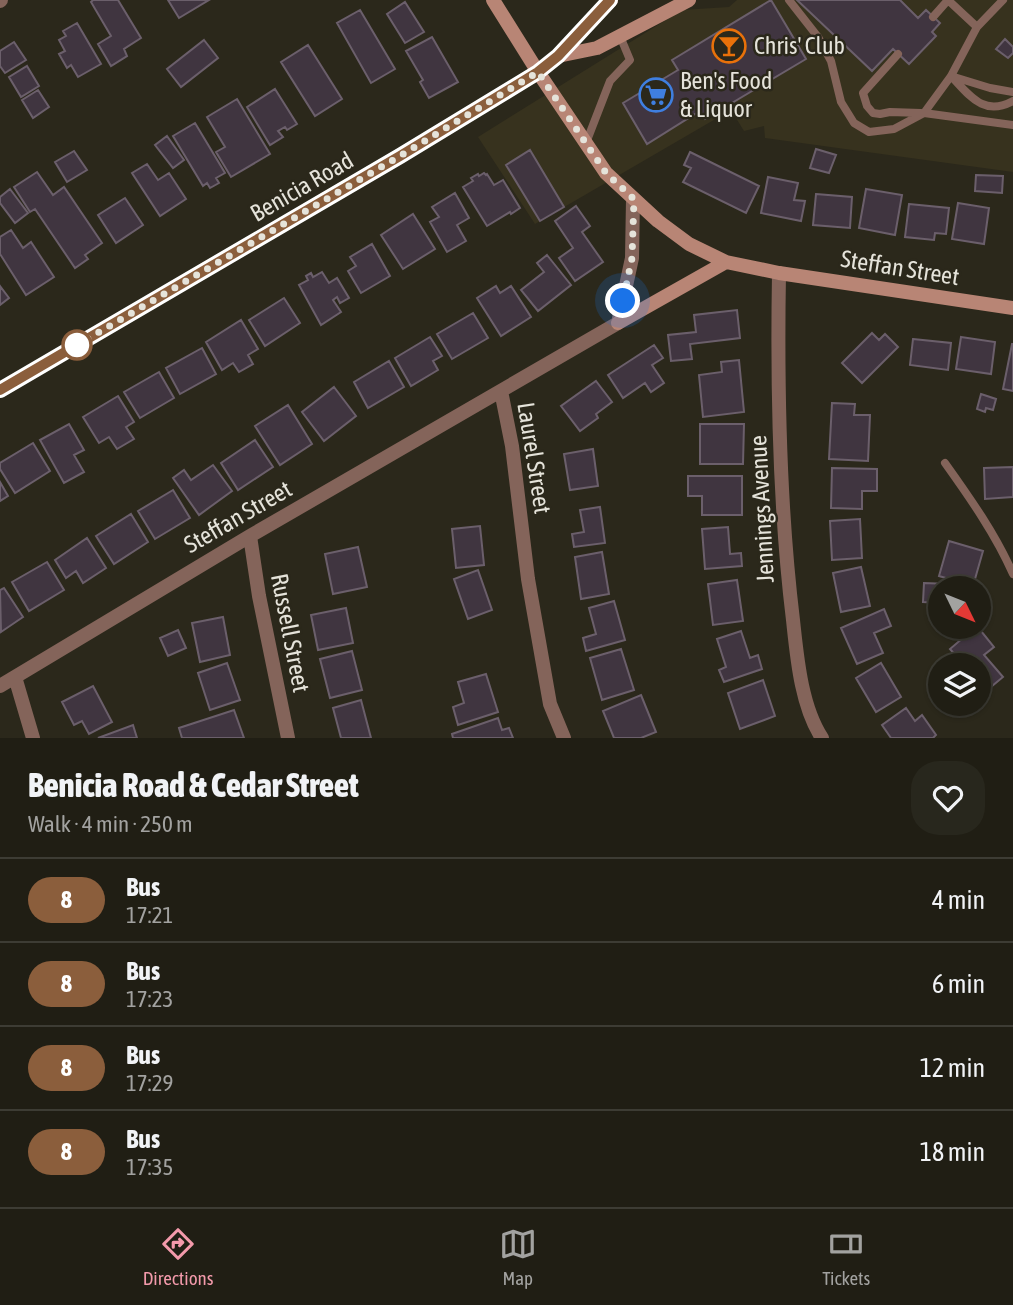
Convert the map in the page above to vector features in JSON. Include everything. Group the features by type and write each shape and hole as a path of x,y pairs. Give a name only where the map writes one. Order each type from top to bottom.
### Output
{"main road":[{"path":"493,0 606,173 658,221 689,244 726,262"},
{"name":"Benicia Road","path":"0,390 538,72 558,56 611,0"},
{"path":"558,56 597,48 689,0"},
{"path":"618,323 726,262"},
{"name":"Steffan Street","path":"726,262 779,273 1013,308"}],"street":[{"path":"618,323 632,258 634,199"},
{"name":"Jennings Avenue","path":"779,273 778,352 785,557 799,673 814,727 822,738"},
{"name":"Laurel Street","path":"564,738 551,705 546,680 528,579 512,446 501,391 618,323"},
{"name":"Steffan Street","path":"0,686 250,536 501,391"},
{"name":"Russell Street","path":"250,536 259,596 288,738"},
{"path":"15,677 33,738"}],"lane":[{"path":"789,0 818,37 831,61 841,102 854,123 869,132 894,129 924,113 951,76 977,27 1003,0"},
{"path":"933,17 948,0 977,27"},
{"path":"586,143 610,81 630,60 620,36"},
{"path":"898,54 863,93 867,106 873,113 924,113 1013,125"},
{"path":"951,76 1013,92"},
{"path":"951,76 978,102 997,107 1013,101"},
{"path":"945,463 968,494 1006,557 1013,575"}],"shaded area":[{"path":"737,0 1013,0 1013,172 765,138 764,126 744,131 731,110 535,224 478,137 682,10 729,7"}],"building":[{"path":"118,0 141,38 124,49 127,56 111,66 98,44 111,36 91,2"},
{"path":"168,0 209,0 179,18"},
{"path":"771,0 806,59 705,119 700,111 647,144 623,103 678,70 672,60"},
{"path":"797,0 900,0 918,18 926,10 940,23 932,32 936,36 909,64 893,49 872,71"},
{"path":"405,2 424,32 405,43 387,14"},
{"path":"360,10 395,69 371,83 337,23"},
{"path":"77,23 101,64 78,77 71,65 67,68 59,54 65,51 59,40 66,36 63,31"},
{"path":"432,37 458,82 429,98 420,82 423,80 406,51"},
{"path":"1005,39 1013,47 1013,53 1008,58 996,49"},
{"path":"204,40 218,58 181,87 167,69"},
{"path":"14,42 26,60 5,73 0,66 0,51"},
{"path":"308,45 342,99 315,116 281,62"},
{"path":"27,66 39,86 21,97 9,77"},
{"path":"275,89 297,124 287,130 285,127 278,131 283,137 270,145 247,107"},
{"path":"38,90 49,107 33,118 22,100"},
{"path":"237,99 270,154 231,177 216,152 225,147 207,117"},
{"path":"195,123 225,173 216,178 219,183 210,188 207,183 203,186 173,136"},
{"path":"167,136 184,160 173,168 155,145"},
{"path":"816,149 836,155 829,173 810,168"},
{"path":"530,150 564,207 540,221 506,165"},
{"path":"74,151 87,170 67,182 55,162"},
{"path":"690,152 759,186 746,213 683,182 691,168 684,165"},
{"path":"147,164 158,180 169,173 186,199 160,216 132,173"},
{"path":"37,172 53,195 64,187 102,243 85,255 88,259 75,268 35,209 30,212 14,187"},
{"path":"484,173 494,185 503,180 520,208 487,226 463,187 473,181 471,178"},
{"path":"976,175 1003,176 1002,193 975,191"},
{"path":"768,177 798,183 794,200 805,201 801,221 761,213"},
{"path":"10,189 28,213 15,223 0,203 0,197"},
{"path":"866,189 902,195 895,235 859,228"},
{"path":"455,193 469,218 457,225 466,241 447,252 430,222 439,217 432,207"},
{"path":"816,194 852,197 850,228 813,225"},
{"path":"125,198 143,225 116,243 98,215"},
{"path":"958,203 989,208 984,244 952,239"},
{"path":"909,204 949,208 946,234 935,233 934,240 905,237"},
{"path":"576,206 590,226 582,232 603,262 575,281 559,258 573,248 555,221"},
{"path":"413,214 435,249 403,269 381,235"},
{"path":"11,230 23,248 31,242 54,277 26,295 0,254 0,237"},
{"path":"372,244 390,276 361,293 348,271 356,266 350,257"},
{"path":"547,255 571,285 538,311 521,290 544,272 537,263"},
{"path":"322,272 329,283 337,278 349,298 340,303 337,297 333,300 341,312 321,325 299,285 308,280 306,276 311,273 313,277"},
{"path":"0,286 9,298 0,305"},
{"path":"496,286 500,293 511,286 531,317 501,336 477,298"},
{"path":"284,298 300,323 265,346 249,320"},
{"path":"737,310 740,338 690,344 692,359 671,361 668,335 696,332 694,315"},
{"path":"473,313 488,338 452,359 437,334"},
{"path":"241,320 258,349 248,355 253,364 239,372 233,363 222,370 206,342"},
{"path":"872,333 879,340 885,334 898,347 862,383 842,363"},
{"path":"430,337 442,356 433,361 438,370 411,386 395,358"},
{"path":"961,337 995,342 991,374 956,369"},
{"path":"913,339 951,343 948,370 910,365"},
{"path":"1013,344 1013,391 1003,389"},
{"path":"654,345 663,358 652,365 664,383 651,392 645,383 623,398 608,375"},
{"path":"202,348 216,374 180,394 166,368"},
{"path":"739,360 744,412 703,417 699,375 722,372 721,362"},
{"path":"389,361 404,387 368,408 354,382"},
{"path":"159,372 174,398 140,418 124,392"},
{"path":"596,381 612,402 596,414 598,418 580,431 561,406"},
{"path":"334,387 356,416 324,441 302,412"},
{"path":"981,394 996,399 993,410 986,408 985,412 977,409"},
{"path":"118,396 134,422 126,427 134,439 117,449 109,437 99,443 83,417"},
{"path":"832,403 855,404 854,415 870,415 868,461 829,459"},
{"path":"288,405 312,444 280,465 255,426"},
{"path":"69,424 84,450 74,455 84,472 64,483 40,440"},
{"path":"700,424 744,424 743,464 700,464"},
{"path":"255,440 273,467 238,490 221,463"},
{"path":"33,443 50,471 15,493 0,469 0,463"},
{"path":"593,449 598,486 570,490 564,454"},
{"path":"213,465 232,491 199,515 173,478 184,470 191,480"},
{"path":"1013,467 1013,497 985,499 984,468"},
{"path":"832,468 877,469 877,491 862,491 862,509 831,508"},
{"path":"688,476 742,476 742,515 702,515 702,496 688,496"},
{"path":"0,482 8,496 0,501"},
{"path":"173,490 190,518 155,539 138,511"},
{"path":"600,507 605,543 574,547 572,534 584,532 580,510"},
{"path":"131,514 148,542 114,564 96,536"},
{"path":"860,519 862,558 832,560 830,521"},
{"path":"480,526 484,565 456,568 452,529"},
{"path":"728,527 730,554 741,553 742,566 705,569 702,529"},
{"path":"87,538 106,568 83,583 76,571 66,578 55,560"},
{"path":"949,541 983,551 976,576 939,576"},
{"path":"358,547 367,587 333,594 325,554"},
{"path":"602,552 609,594 581,599 575,557"},
{"path":"47,562 64,590 29,611 12,582"},
{"path":"861,567 870,606 841,612 833,573"},
{"path":"478,570 492,610 468,619 454,579"},
{"path":"737,580 743,621 713,625 708,584"},
{"path":"924,583 928,583 928,602 923,602"},
{"path":"4,588 23,617 1,632 0,590"},
{"path":"614,601 625,640 586,651 583,638 596,634 589,608"},
{"path":"346,608 353,643 318,650 311,615"},
{"path":"884,609 891,626 874,633 883,653 857,664 841,628"},
{"path":"223,617 230,655 200,662 192,623"},
{"path":"178,630 186,648 168,656 160,638"},
{"path":"741,631 750,658 758,655 762,669 724,682 719,670 726,667 717,639"},
{"path":"962,639 988,639 994,647 986,653 954,653 950,649"},
{"path":"621,649 634,690 602,700 590,658"},
{"path":"352,651 362,690 330,698 320,659"},
{"path":"227,663 240,700 210,710 198,673"},
{"path":"881,663 901,697 876,712 856,678"},
{"path":"991,663 1003,677 991,687"},
{"path":"486,674 498,712 458,725 453,707 464,703 458,682"},
{"path":"763,680 775,716 740,729 728,693"},
{"path":"93,686 112,722 89,734 82,721 74,725 62,702"},
{"path":"641,695 656,732 641,738 614,738 603,711"},
{"path":"361,700 371,738 341,738 333,708"},
{"path":"906,708 915,721 922,715 936,735 933,738 891,738 882,725"},
{"path":"234,710 244,738 182,738 179,728"},
{"path":"498,718 502,730 509,728 513,738 453,738 452,734"},
{"path":"133,725 137,738 98,738"}],"bus line":[{"name":"8","path":"0,390 538,72 579,35 610,0"}],"place":[{"name":"Chris' Club","path":"729,46"},
{"name":"Ben's Food & Liquor","path":"656,95"}],"route":[{"path":"77,345 538,72 606,173 634,199 632,258 623,301"}]}
